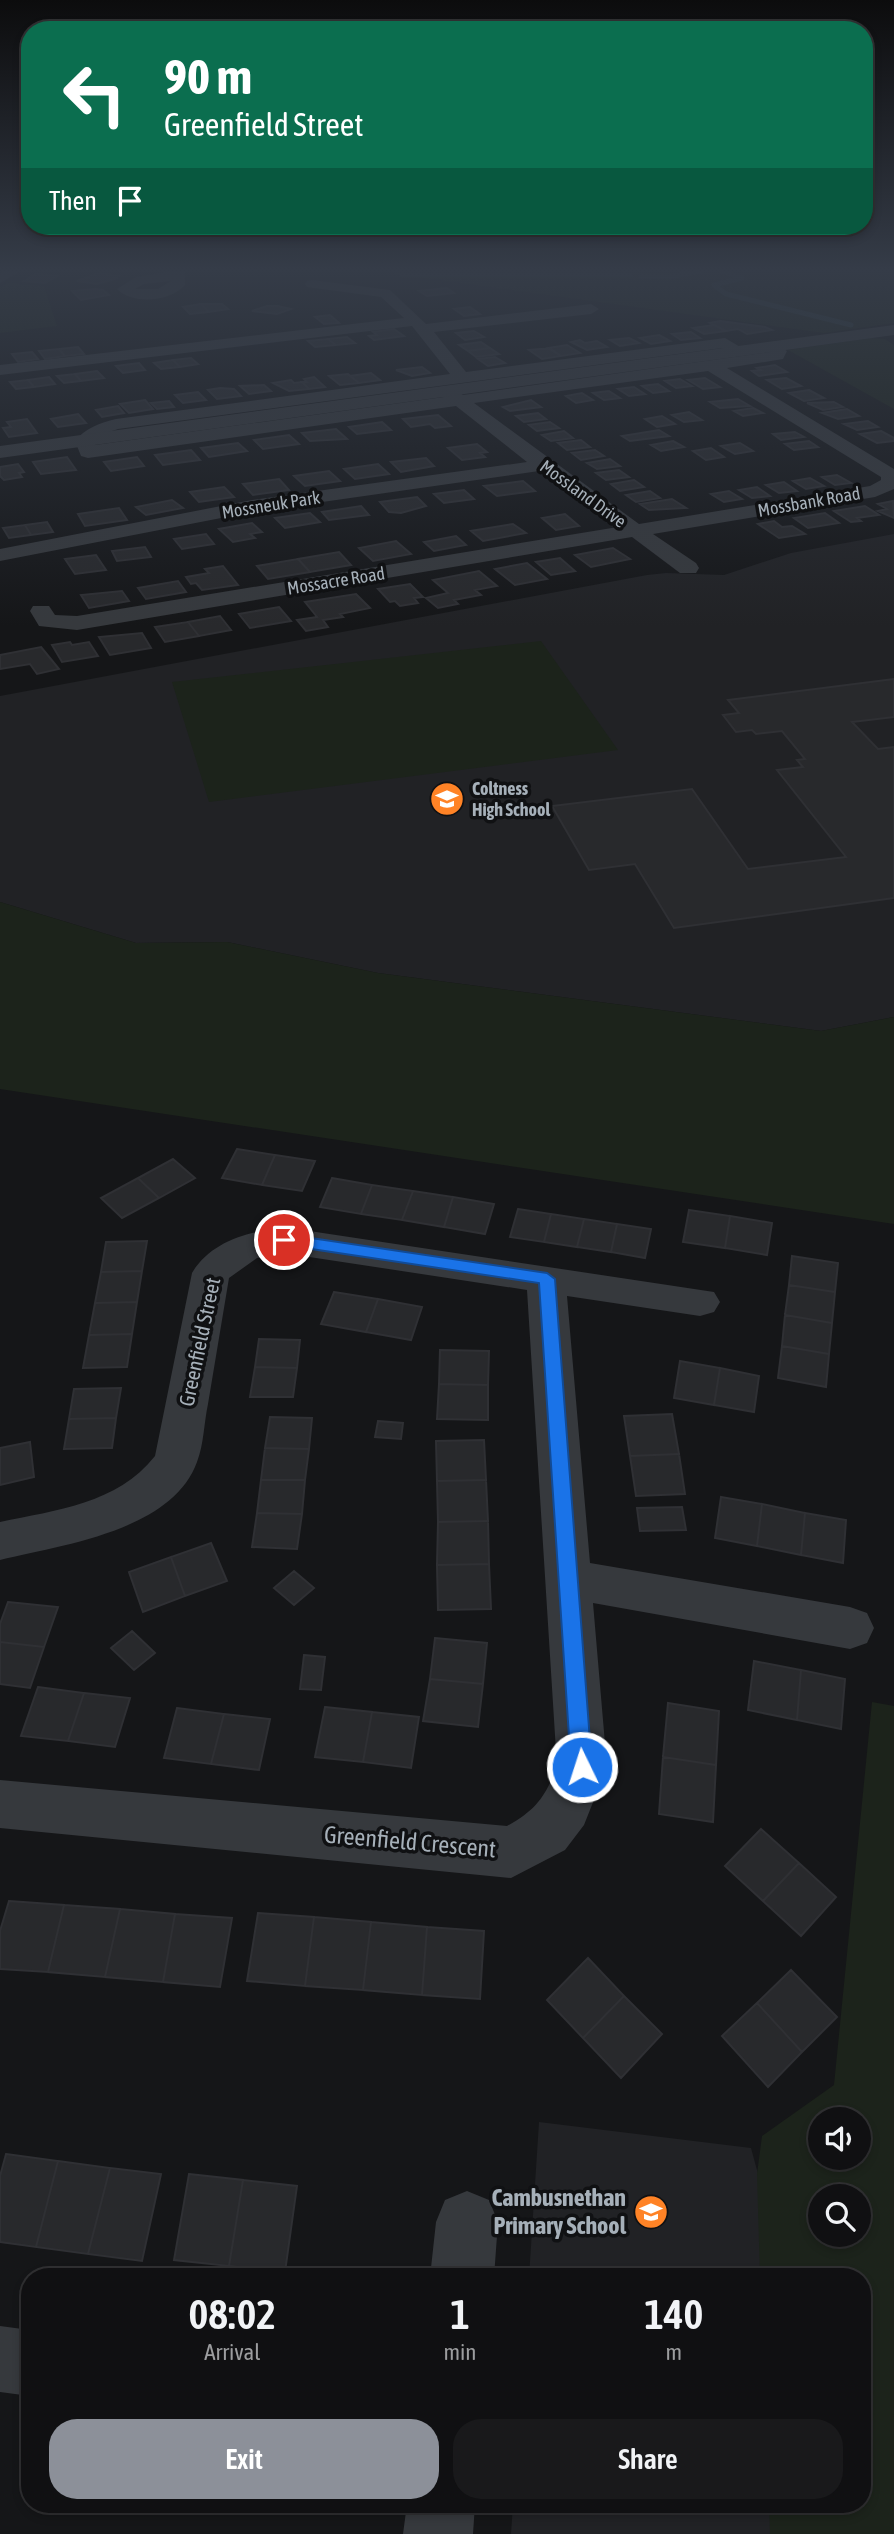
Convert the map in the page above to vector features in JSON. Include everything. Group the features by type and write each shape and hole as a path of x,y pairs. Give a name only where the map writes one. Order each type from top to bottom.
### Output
{"street":[{"path":"0,453 84,441 88,452 462,389"},
{"path":"457,390 465,389"},
{"name":"Mossbank Road","path":"636,531 875,491 891,483 890,474 752,389"},
{"name":"Mossland Drive","path":"457,390 543,465 688,568"},
{"name":"Mossneuk Park","path":"0,555 252,506 543,465"},
{"name":"Mossacre Road","path":"41,611 47,621 77,624 636,531"},
{"name":"Greenfield Street","path":"0,1541 116,1513 165,1480 176,1461 211,1273 229,1255 253,1243 284,1240 700,1303"},
{"name":"Greenfield Crescent","path":"0,1804 511,1852 547,1832 566,1808 582,1767 547,1279"},
{"path":"569,1579 850,1628"},
{"path":"0,2359 21,2361"},
{"path":"438,2534 440,2513"}],"shaded area":[{"path":"859,389 894,389 894,409"},
{"name":"Coltness High School","path":"894,534 894,1017 821,1031 378,973 227,942 136,943 0,902 0,696 647,575 724,575 791,553"},
{"path":"541,641 618,750 209,802 172,682"},
{"path":"0,902 136,943 227,942 378,973 821,1031 894,1017 894,1224 0,1089"},
{"path":"872,1702 894,1706 894,2534 770,2534 769,2513 871,2513 871,2268 760,2268 757,2174 762,2136 834,2085"},
{"name":"Cambusnethan Primary School","path":"539,2122 751,2148 784,2268 530,2268"},
{"path":"512,2513 850,2513 856,2534 511,2534"}],"building":[{"path":"234,389 241,396 217,399 208,390"},
{"path":"244,389 271,391 249,394"},
{"path":"618,389 638,389 645,394 629,396"},
{"path":"647,389 669,391 653,393"},
{"path":"809,390 824,398 804,401 789,393"},
{"path":"609,391 620,398 604,400 593,393"},
{"path":"198,392 206,400 183,403 175,395"},
{"path":"582,393 593,400 576,403 566,396"},
{"path":"738,399 750,406 720,408 710,402"},
{"path":"145,400 153,409 129,413 120,404"},
{"path":"531,400 541,407 510,411 503,407"},
{"path":"169,401 174,407 157,409 151,403"},
{"path":"834,402 843,407 823,410 807,403"},
{"path":"118,406 124,413 102,417 96,410"},
{"path":"753,408 763,413 743,416 734,411"},
{"path":"847,409 859,416 838,419 822,413"},
{"path":"689,412 702,420 684,422 672,415"},
{"path":"538,413 546,419 524,422 516,416"},
{"path":"78,414 86,423 58,427 51,419"},
{"path":"438,415 451,426 435,428 430,424 411,427 403,419"},
{"path":"662,416 675,424 657,427 645,419"},
{"path":"27,419 37,433 9,437 3,428 11,427 7,422"},
{"path":"868,421 878,427 857,430 844,424"},
{"path":"382,422 391,430 357,434 349,427"},
{"path":"550,422 559,428 537,431 529,425"},
{"path":"336,429 347,439 310,441 302,433"},
{"path":"659,430 669,436 630,441 622,436"},
{"path":"564,431 573,438 551,441 542,435"},
{"path":"881,431 894,438 894,441 877,443 860,434"},
{"path":"795,432 804,437 781,440 773,434"},
{"path":"289,435 299,444 263,449 254,440"},
{"path":"581,440 590,447 567,450 558,443"},
{"path":"673,441 684,447 661,451 651,445"},
{"path":"809,441 818,447 794,450 785,444"},
{"path":"238,443 247,451 209,457 201,448"},
{"path":"740,443 753,451 735,454 721,446"},
{"path":"477,444 487,452 480,453 485,457 462,460 448,448"},
{"path":"711,448 724,457 706,460 693,451"},
{"path":"191,450 200,460 163,465 155,455"},
{"path":"595,450 604,456 581,460 572,453"},
{"path":"67,457 76,470 41,474 33,462"},
{"path":"137,457 144,466 111,471 104,462"},
{"path":"426,458 434,466 401,472 391,462"},
{"path":"610,459 620,466 597,469 587,463"},
{"path":"18,464 24,472 19,473 22,477 4,480 0,476 0,467"},
{"path":"378,464 389,474 355,479 344,469"},
{"path":"619,470 629,477 606,480 596,473"},
{"path":"329,471 340,481 305,486 294,476"},
{"path":"837,475 851,483 835,485 822,477"},
{"path":"810,478 824,486 806,489 793,481"},
{"path":"279,479 289,490 253,495 243,484"},
{"path":"634,480 644,487 620,491 611,484"},
{"path":"523,481 535,491 497,496 484,486"},
{"path":"784,482 797,491 779,493 766,485"},
{"path":"224,487 234,497 199,502 190,492"},
{"path":"757,487 770,496 752,498 739,490"},
{"path":"464,490 474,499 444,503 434,494"},
{"path":"650,491 660,498 636,502 626,495"},
{"path":"729,491 742,499 724,502 711,494"},
{"path":"417,497 426,506 401,513 389,512 380,502"},
{"path":"672,499 686,508 649,510 640,504"},
{"path":"172,500 183,508 146,515 136,507"},
{"path":"893,501 894,518 878,511 887,509 878,504"},
{"path":"361,506 369,515 329,520 322,512"},
{"path":"865,506 879,515 857,518 861,521 851,522 834,511"},
{"path":"119,508 127,520 85,526 78,514"},
{"path":"310,513 320,522 285,528 275,518"},
{"path":"825,513 839,523 808,528 794,518"},
{"path":"565,514 579,526 556,530 542,518"},
{"path":"774,521 782,527 792,526 805,534 779,538 758,524"},
{"path":"47,522 53,532 31,535 25,525"},
{"path":"252,523 262,532 250,534 255,538 233,542 219,529"},
{"path":"513,524 526,533 483,541 471,531"},
{"path":"25,525 31,535 9,538 3,528"},
{"path":"206,534 214,544 182,549 174,539"},
{"path":"456,536 466,545 434,551 424,542"},
{"path":"396,541 411,554 373,561 359,548"},
{"path":"145,547 151,557 117,561 112,551"},
{"path":"613,548 630,559 591,567 575,555"},
{"path":"339,552 351,565 310,572 298,559"},
{"path":"96,555 106,570 75,574 65,559"},
{"path":"560,558 575,571 551,575 536,562"},
{"path":"298,559 310,572 268,579 257,566"},
{"path":"527,563 547,579 515,585 495,569"},
{"path":"223,566 238,585 202,590 196,583 191,584 186,577 209,573 205,569"},
{"path":"479,571 497,586 475,590 481,595 454,600 458,604 438,608 426,598 448,593 433,580"},
{"path":"178,581 186,592 146,599 138,588"},
{"path":"410,584 423,597 414,598 418,603 400,606 395,601 390,602 378,589"},
{"path":"122,591 129,601 89,608 81,595"},
{"path":"356,594 370,608 323,620 328,627 306,631 297,620 317,617 305,602"},
{"path":"279,607 291,621 250,628 239,614"},
{"path":"220,616 231,630 199,636 188,622"},
{"path":"188,622 199,636 165,642 155,627"},
{"path":"142,633 151,648 110,655 99,637"},
{"path":"70,642 72,645 89,642 98,656 62,662 52,645"},
{"path":"41,647 59,669 37,674 30,664 0,669 0,655"},
{"path":"894,679 894,717 852,722 878,749 894,747 894,898 674,928 635,864 589,870 552,806 692,789 748,869 846,857 777,770 803,767 797,760 805,759 782,731 756,734 752,730 736,732 723,715 739,713 728,700"},
{"path":"237,1149 275,1155 262,1185 222,1178"},
{"path":"275,1155 315,1161 302,1191 262,1185"},
{"path":"173,1159 195,1178 159,1198 138,1178"},
{"path":"138,1178 159,1198 122,1218 101,1198"},
{"path":"332,1178 372,1185 361,1214 320,1207"},
{"path":"372,1185 413,1191 402,1220 361,1214"},
{"path":"413,1191 453,1197 444,1227 402,1220"},
{"path":"453,1197 494,1204 485,1234 444,1227"},
{"path":"518,1209 551,1214 544,1242 510,1237"},
{"path":"689,1210 730,1216 725,1248 683,1242"},
{"path":"551,1214 584,1219 577,1247 544,1242"},
{"path":"730,1216 772,1223 767,1255 725,1248"},
{"path":"584,1219 617,1224 611,1252 577,1247"},
{"path":"617,1224 651,1229 645,1258 611,1252"},
{"path":"147,1241 142,1271 101,1272 106,1242"},
{"path":"792,1256 838,1263 835,1292 789,1285"},
{"path":"142,1271 137,1302 95,1303 101,1272"},
{"path":"789,1285 835,1292 832,1323 785,1315"},
{"path":"334,1292 378,1299 366,1332 321,1324"},
{"path":"378,1299 422,1307 411,1340 366,1332"},
{"path":"137,1302 132,1334 89,1335 95,1303"},
{"path":"785,1315 832,1323 829,1354 782,1346"},
{"path":"132,1334 127,1367 83,1368 89,1335"},
{"path":"259,1339 300,1340 297,1368 255,1367"},
{"path":"782,1346 829,1354 826,1387 778,1378"},
{"path":"440,1350 489,1351 488,1385 439,1384"},
{"path":"680,1361 720,1368 714,1405 674,1398"},
{"path":"255,1367 297,1368 293,1397 250,1397"},
{"path":"720,1368 759,1376 754,1412 714,1405"},
{"path":"439,1384 488,1385 488,1420 437,1419"},
{"path":"121,1388 116,1418 69,1419 74,1389"},
{"path":"672,1414 679,1454 630,1456 624,1416"},
{"path":"270,1417 312,1418 309,1449 265,1448"},
{"path":"116,1418 112,1448 64,1449 69,1419"},
{"path":"378,1421 403,1423 401,1439 375,1437"},
{"path":"484,1440 486,1480 437,1481 436,1441"},
{"path":"30,1442 34,1477 0,1485 0,1448"},
{"path":"265,1448 309,1449 305,1480 261,1480"},
{"path":"679,1454 685,1494 636,1496 630,1456"},
{"path":"261,1480 305,1480 302,1514 257,1513"},
{"path":"486,1480 488,1521 438,1522 437,1481"},
{"path":"721,1497 762,1504 757,1546 715,1538"},
{"path":"762,1504 805,1513 801,1555 757,1546"},
{"path":"682,1507 686,1530 640,1531 637,1508"},
{"path":"257,1513 302,1514 297,1549 252,1547"},
{"path":"805,1513 846,1520 843,1563 801,1555"},
{"path":"488,1521 489,1564 437,1565 438,1522"},
{"path":"211,1543 227,1581 185,1596 171,1557"},
{"path":"171,1557 185,1596 143,1612 129,1572"},
{"path":"489,1564 491,1609 438,1610 437,1565"},
{"path":"294,1571 314,1588 294,1605 274,1588"},
{"path":"8,1602 58,1607 44,1647 0,1642 0,1624"},
{"path":"132,1631 155,1653 134,1670 111,1648"},
{"path":"435,1638 487,1643 483,1684 430,1679"},
{"path":"0,1642 44,1647 30,1688 0,1684"},
{"path":"304,1655 325,1657 321,1690 300,1689"},
{"path":"754,1661 801,1670 797,1720 748,1710"},
{"path":"801,1670 845,1679 841,1729 797,1720"},
{"path":"430,1679 483,1684 478,1727 423,1721"},
{"path":"38,1687 84,1693 68,1741 21,1736"},
{"path":"84,1693 130,1698 115,1747 68,1741"},
{"path":"668,1703 719,1711 716,1765 663,1757"},
{"path":"325,1707 372,1712 363,1762 315,1757"},
{"path":"177,1708 224,1714 211,1764 164,1758"},
{"path":"372,1712 419,1717 411,1768 363,1762"},
{"path":"224,1714 270,1719 259,1770 211,1764"},
{"path":"663,1757 716,1765 713,1822 659,1814"},
{"path":"761,1829 799,1863 763,1901 725,1866"},
{"path":"799,1863 836,1897 801,1936 763,1901"},
{"path":"9,1901 64,1905 48,1972 0,1969 0,1931"},
{"path":"64,1905 120,1909 105,1977 48,1972"},
{"path":"120,1909 175,1914 163,1982 105,1977"},
{"path":"258,1913 314,1917 305,1986 247,1981"},
{"path":"175,1914 232,1918 220,1987 163,1982"},
{"path":"314,1917 371,1922 363,1990 305,1986"},
{"path":"371,1922 427,1927 422,1995 363,1990"},
{"path":"427,1927 484,1931 480,1999 422,1995"},
{"path":"588,1958 624,1996 583,2038 547,2000"},
{"path":"791,1970 837,2017 802,2052 757,2003"},
{"path":"624,1996 662,2034 621,2078 583,2038"},
{"path":"757,2003 802,2052 768,2087 722,2036"},
{"path":"6,2154 58,2161 36,2247 0,2242 0,2176"},
{"path":"58,2161 110,2168 88,2254 36,2247"},
{"path":"110,2168 161,2174 142,2261 88,2254"},
{"path":"189,2174 243,2180 229,2266 174,2260"},
{"path":"243,2180 297,2186 286,2268 229,2266"}],"place":[{"name":"Coltness High School","path":"447,799"},
{"name":"Cambusnethan Primary School","path":"651,2212"}],"route":[{"path":"284,1240 547,1279 582,1767"}]}
